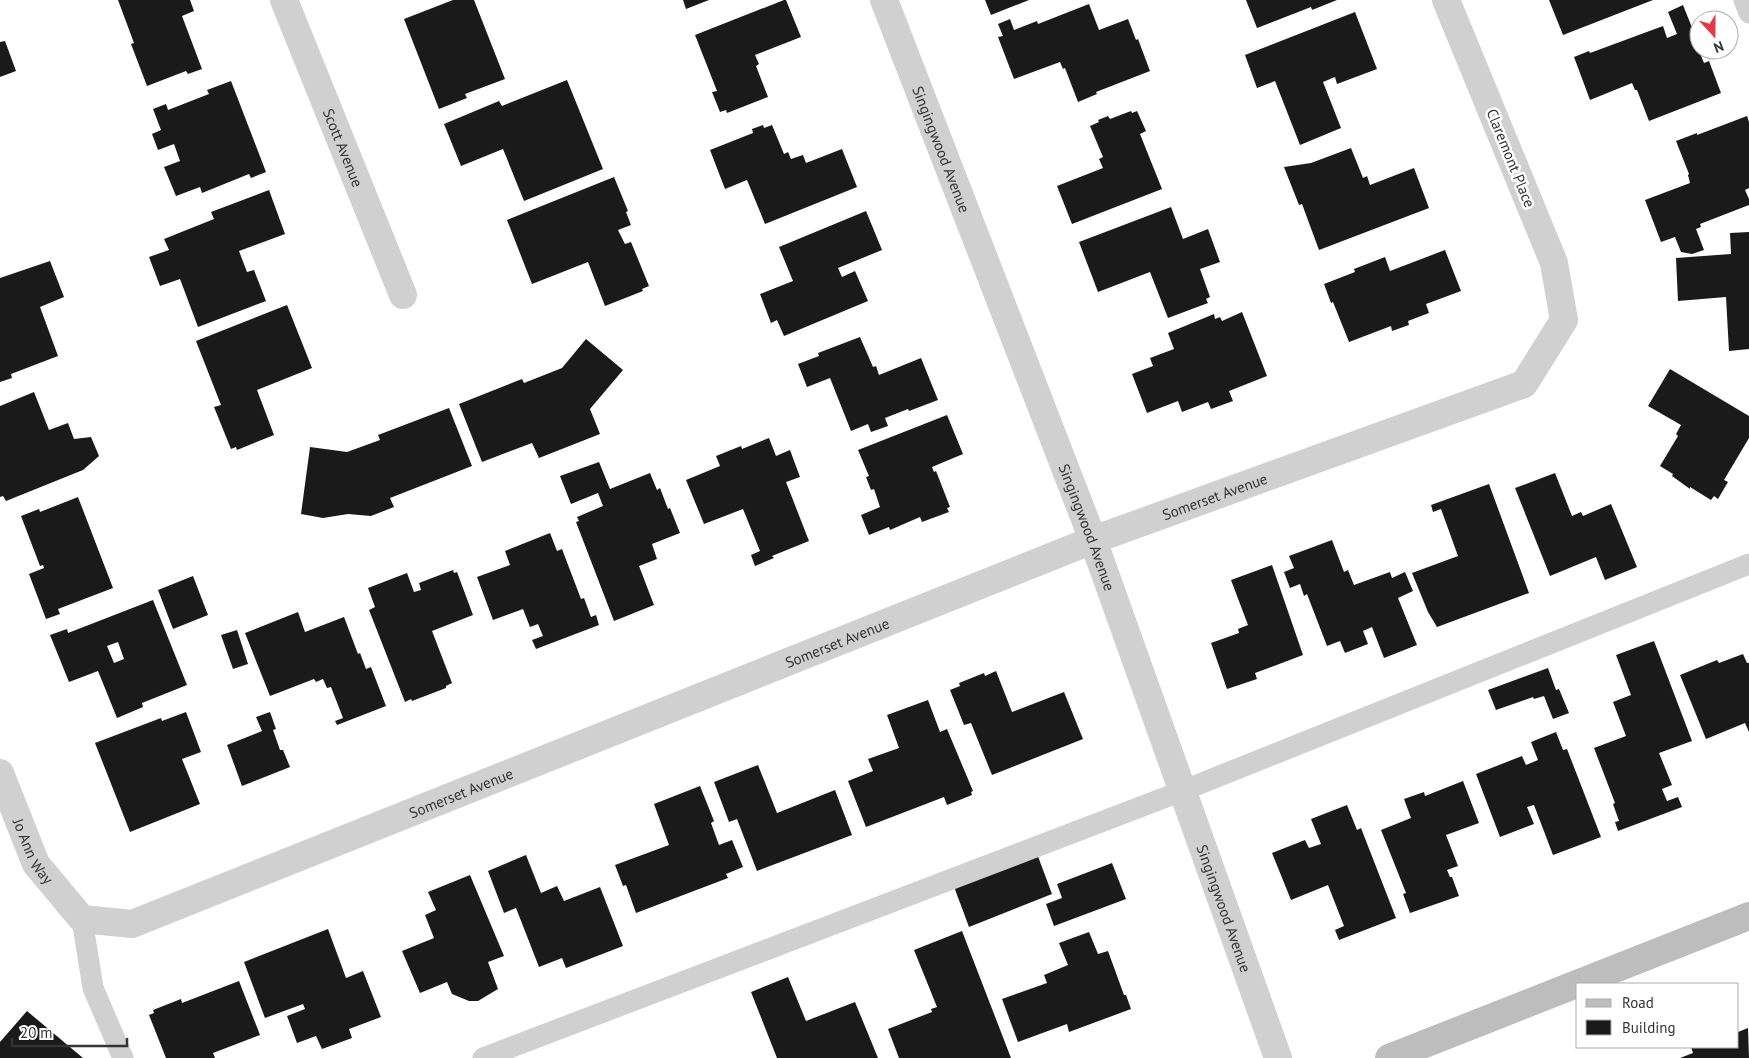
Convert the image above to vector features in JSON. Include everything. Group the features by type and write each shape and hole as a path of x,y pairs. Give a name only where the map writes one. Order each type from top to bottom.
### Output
{"main road":[{"path":"1579,983 1749,916"},
{"path":"1388,1058 1576,984"}],"street":[{"name":"Scott Avenue","path":"284,0 403,294"},
{"name":"Singingwood Avenue","path":"884,0 1093,540 1278,1058"},
{"name":"Claremont Place","path":"1446,0 1554,263 1564,320"},
{"name":"Somerset Avenue","path":"82,919 132,924 1093,540 1524,384 1564,320"},
{"name":"Jo Ann Way","path":"0,772 36,864 82,919"}],"lane":[{"path":"1744,0 1749,13"},
{"path":"483,1058 1182,791 1749,564"},
{"path":"82,919 93,988 123,1058"}],"building":[{"path":"118,0 190,0 194,11 182,16 202,69 188,74 186,71 147,86 131,44 134,43"},
{"path":"453,0 474,0 505,79 465,94 467,98 439,109 404,19"},
{"path":"683,0 709,0 686,9"},
{"path":"786,0 801,37 755,55 759,64 756,66 768,97 727,113 726,110 720,112 712,92 717,91 695,35"},
{"path":"985,0 1029,0 991,15"},
{"path":"1246,0 1337,0 1312,10 1311,7 1257,28"},
{"path":"1549,0 1653,0 1563,35"},
{"path":"1089,4 1099,30 1128,19 1150,71 1096,92 1097,94 1078,102 1065,68 1063,69 1060,62 1014,79 998,37 1003,36 998,24 1010,19 1014,30 1037,21 1038,24"},
{"path":"1683,5 1689,20 1689,60 1703,60 1704,63 1709,61 1721,93 1649,121 1637,90 1635,90 1632,83 1590,100 1574,57 1663,26 1667,38 1677,34 1668,12"},
{"path":"1355,12 1377,69 1337,84 1335,77 1323,82 1341,128 1300,145 1275,81 1257,88 1245,55"},
{"path":"5,41 16,71 0,77 0,42"},
{"path":"567,80 603,169 524,201 503,149 461,166 444,124 499,101 502,106"},
{"path":"231,81 266,172 251,178 249,174 202,193 200,187 176,196 164,167 180,161 174,144 158,150 152,134 161,130 153,109 166,104 168,110 209,94 207,90"},
{"path":"1131,111 1132,113 1137,111 1146,131 1140,134 1162,189 1072,224 1057,186 1103,168 1099,159 1103,157 1090,126 1108,116 1110,119"},
{"path":"1747,116 1749,122 1749,188 1745,190 1749,199 1749,205 1700,224 1701,227 1696,229 1704,250 1692,254 1681,252 1675,237 1661,242 1645,200 1690,183 1689,174 1676,141"},
{"path":"763,125 764,128 772,125 784,154 788,152 791,159 803,155 806,163 842,149 857,187 765,224 747,180 725,189 710,150 753,133 752,129"},
{"path":"1351,148 1363,178 1367,176 1370,185 1414,168 1429,208 1319,250 1302,204 1299,205 1284,167 1311,163"},
{"path":"614,177 628,211 626,212 631,225 618,230 625,244 631,242 649,286 642,289 643,291 605,306 588,262 532,284 507,220"},
{"path":"269,190 285,234 239,251 247,272 254,270 266,301 198,327 180,279 160,286 149,257 169,250 164,239 214,219 211,212"},
{"path":"1171,207 1183,239 1208,229 1220,262 1200,269 1210,297 1206,299 1208,303 1168,318 1150,272 1098,292 1079,242"},
{"path":"866,211 882,250 838,268 842,277 855,271 868,301 784,336 777,320 771,323 760,294 793,281 779,247"},
{"path":"1749,232 1749,349 1729,351 1726,297 1678,301 1676,258 1731,254 1730,233"},
{"path":"1445,250 1461,291 1426,304 1429,313 1408,321 1409,325 1392,331 1391,326 1349,342 1324,284 1355,272 1354,269 1385,257 1390,271"},
{"path":"50,261 64,297 40,307 58,356 11,374 12,378 0,382 0,278"},
{"path":"287,305 312,368 257,390 274,435 237,450 236,447 231,449 214,407 221,405 196,341"},
{"path":"1242,312 1267,376 1229,391 1233,401 1211,409 1208,402 1182,412 1178,401 1147,413 1132,374 1153,366 1150,358 1174,349 1168,333 1214,314 1215,319 1220,317 1222,321"},
{"path":"860,337 873,367 876,366 879,375 921,358 938,400 885,418 888,426 871,432 868,424 851,431 830,378 807,387 798,364 819,356 818,353"},
{"path":"586,339 623,370 590,409 600,434 539,458 532,443 482,462 459,404 522,379 524,383 562,368"},
{"path":"1670,369 1749,416 1749,438 1724,480 1728,482 1718,499 1714,496 1711,500 1690,487 1690,489 1672,476 1673,474 1660,466 1678,436 1676,434 1681,425 1648,406"},
{"path":"34,392 49,430 68,423 74,439 91,437 99,456 83,470 6,501 3,496 0,497 0,406"},
{"path":"449,408 472,466 390,498 394,507 371,516 348,514 323,518 301,514 310,447 347,452 380,440 378,435"},
{"path":"947,415 963,454 932,467 934,472 936,471 950,507 947,508 949,512 922,522 920,517 890,530 889,527 869,535 861,515 880,507 874,489 871,490 866,477 869,476 858,450"},
{"path":"769,438 776,456 790,450 800,477 786,482 809,541 772,556 774,558 755,566 751,555 760,551 743,509 704,524 686,480 720,466 716,456 741,446 742,449"},
{"path":"599,462 610,489 650,473 657,490 660,488 668,509 670,508 680,533 652,544 657,559 639,566 654,605 614,621 576,522 579,521 577,517 603,506 598,493 571,504 560,476"},
{"path":"1555,473 1572,516 1581,512 1583,516 1611,504 1637,567 1605,580 1596,557 1550,576 1515,488"},
{"path":"1489,484 1529,593 1437,627 1428,612 1412,573 1458,556 1441,509 1433,512 1431,505"},
{"path":"78,497 113,588 58,609 60,614 46,619 29,574 44,568 43,565 40,566 21,516 39,509 40,512"},
{"path":"550,533 557,551 562,549 581,599 584,598 591,617 596,615 599,625 536,649 532,640 543,636 538,624 530,627 523,609 493,620 477,577 510,565 505,551"},
{"path":"1332,540 1344,572 1348,570 1354,585 1390,572 1392,578 1405,572 1413,591 1398,598 1417,645 1384,658 1372,627 1363,631 1368,644 1345,653 1340,641 1327,646 1307,594 1304,596 1300,584 1290,588 1284,572 1294,568 1289,556"},
{"path":"1272,565 1303,655 1255,673 1257,679 1227,689 1211,643 1239,633 1238,629 1248,625 1231,580"},
{"path":"453,570 454,573 457,572 473,615 432,631 452,683 446,686 446,688 405,702 369,610 375,607 368,588 407,573 414,592 421,590 419,583"},
{"path":"193,576 208,615 173,629 158,590"},
{"path":"153,600 187,685 142,703 143,707 117,718 98,671 69,682 50,635 67,629 68,633","holes":["118,642 124,659 114,663 107,646"]},
{"path":"298,612 305,632 344,617 358,654 360,653 366,669 371,667 386,706 337,725 335,721 343,718 331,687 327,688 323,679 316,682 314,679 270,696 245,633"},
{"path":"237,630 248,664 233,669 221,635"},
{"path":"1654,641 1692,741 1659,753 1672,785 1662,789 1667,801 1678,797 1682,807 1618,831 1615,822 1619,821 1613,804 1615,803 1594,748 1626,736 1613,702 1631,695 1616,655"},
{"path":"1743,654 1747,663 1749,663 1749,732 1745,723 1706,739 1680,675 1717,660 1719,663"},
{"path":"1548,668 1556,690 1559,689 1569,713 1553,719 1544,696 1534,699 1533,697 1496,710 1488,690"},
{"path":"996,671 1012,712 1064,692 1083,739 992,775 971,723 964,725 950,690 960,686 959,683 984,673 985,676"},
{"path":"928,700 940,732 947,729 973,791 971,792 972,795 947,805 944,797 866,827 848,781 873,771 868,759 899,748 887,715"},
{"path":"186,712 201,752 182,759 200,804 130,832 95,743 161,718 162,721"},
{"path":"270,712 276,729 273,730 280,750 283,750 290,767 242,786 227,745 262,731 256,717"},
{"path":"1556,732 1563,750 1567,749 1601,837 1553,855 1534,805 1527,807 1534,824 1500,837 1476,774 1522,756 1526,765 1538,760 1531,742"},
{"path":"758,765 777,813 835,790 852,835 757,871 737,819 729,822 714,782"},
{"path":"1463,781 1479,823 1446,835 1458,866 1447,870 1450,877 1452,877 1459,896 1410,913 1403,894 1406,893 1381,830 1411,818 1404,799 1424,792 1425,796"},
{"path":"700,786 714,821 711,823 719,845 732,840 743,867 726,874 728,878 636,913 626,885 623,886 615,865 669,845 654,804"},
{"path":"1347,805 1357,830 1361,828 1396,918 1339,940 1335,930 1344,926 1328,885 1291,900 1272,853 1305,840 1309,848 1321,844 1311,819"},
{"path":"1036,851 1052,894 969,927 953,884"},
{"path":"526,855 541,893 557,886 564,901 600,887 623,946 566,968 562,958 539,967 516,908 504,913 488,871"},
{"path":"1112,863 1126,899 1054,926 1046,904 1062,898 1057,884"},
{"path":"470,875 504,956 488,962 498,989 478,1001 469,1001 452,994 447,982 420,993 402,951 434,938 425,915 436,910 428,892"},
{"path":"328,929 346,978 363,971 381,1017 349,1029 352,1038 322,1049 316,1036 297,1043 287,1016 305,1009 303,1004 265,1018 244,962"},
{"path":"962,931 1011,1058 899,1058 888,1029 932,1012 931,1009 937,1007 914,950"},
{"path":"1089,932 1098,954 1108,951 1131,1009 1069,1032 1067,1024 1018,1042 1002,999 1047,983 1044,975 1068,965 1059,943"},
{"path":"788,977 806,1021 855,1002 878,1058 777,1058 751,992"},
{"path":"239,981 260,1035 213,1053 215,1058 166,1058 149,1015 154,1013 153,1010 181,999 182,1003"},
{"path":"27,1011 83,1058 0,1058 0,1042"},
{"path":"1748,1028 1749,1058 1680,1058 1693,1053 1691,1048 1739,1048 1739,1032"}]}
